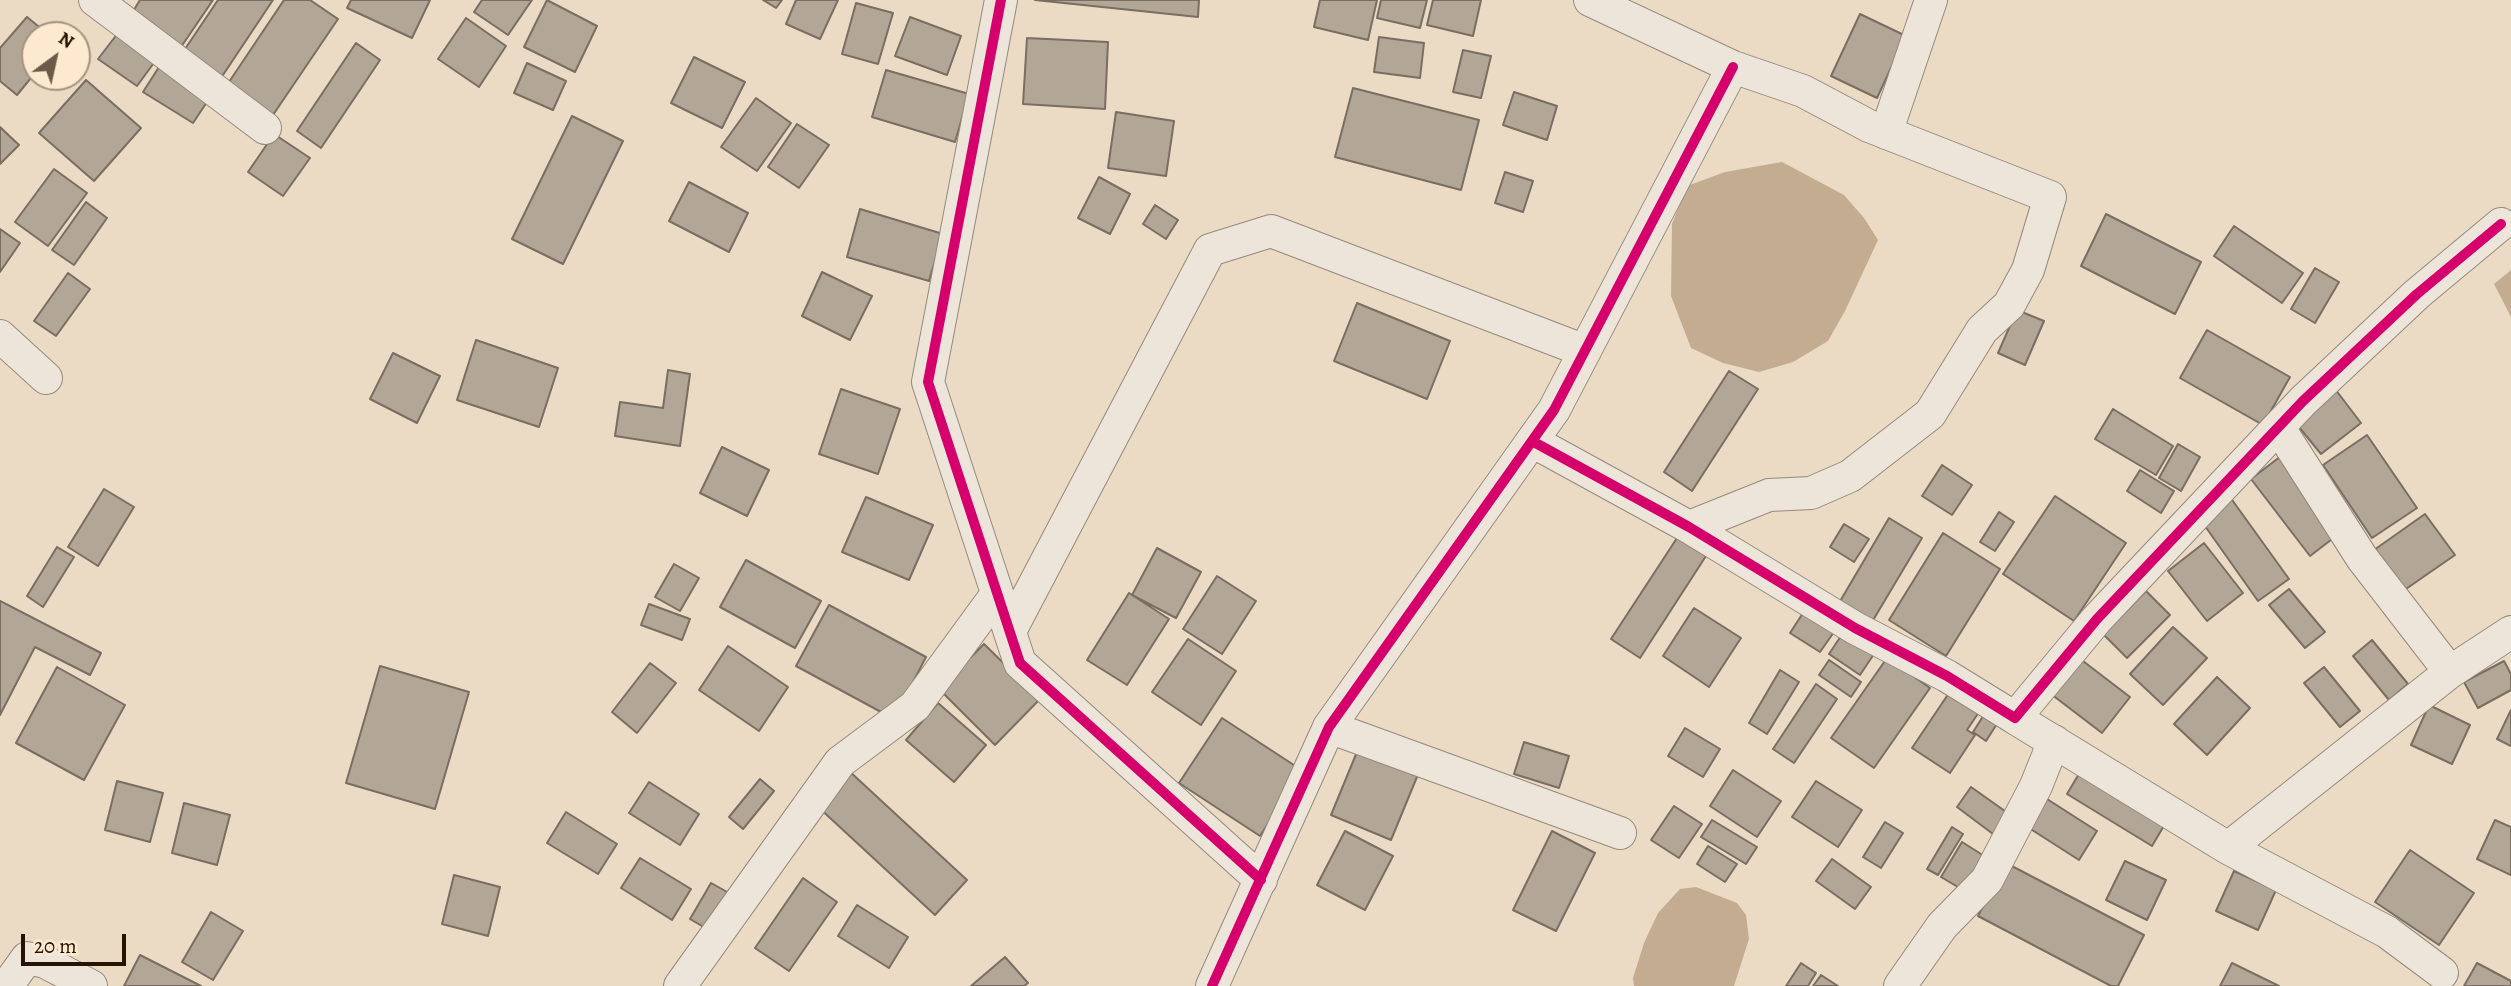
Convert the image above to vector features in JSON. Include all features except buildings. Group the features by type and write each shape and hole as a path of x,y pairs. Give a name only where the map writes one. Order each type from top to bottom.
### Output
{"street":[{"path":"95,0 265,128"},
{"path":"1001,0 928,382 1020,663 1261,880"},
{"path":"1590,0 1733,67 1803,91 1886,133 2050,197 2028,270 2008,304 1982,330 1930,414 1850,476 1811,492 1769,495 1689,527"},
{"path":"1886,133 1931,0"},
{"path":"1212,986 1329,727 1554,410 1733,67"},
{"path":"2015,718 2098,619 2303,401 2417,294 2501,224"},
{"path":"1010,631 1210,250 1271,231 1585,351"},
{"path":"0,335 46,378"},
{"path":"2278,428 2362,558 2450,672"},
{"path":"1532,442 1689,527 1855,628 1947,676 2228,848 2387,932 2442,973"},
{"path":"680,986 839,762 915,706 997,594"},
{"path":"2228,848 2450,672 2511,632"},
{"path":"1329,727 1620,833"},
{"path":"1900,986 1942,926 1987,880 2036,786 2054,741"},
{"path":"7,986 27,958 45,962 91,986"}],"shaded area":[{"path":"1782,162 1844,195 1878,240 1828,341 1793,362 1759,372 1723,363 1691,348 1671,296 1672,224 1687,186 1725,172"},
{"path":"2511,270 2511,317 2494,284"},
{"path":"1696,887 1737,903 1746,915 1749,939 1734,986 1634,986 1633,978 1644,943 1658,913 1680,889"}],"cycle path":[{"path":"1001,0 928,382 1020,663 1261,880"},
{"path":"1212,986 1329,727 1554,410 1733,67"},
{"path":"1532,441 1689,527 1855,628 1947,676 2015,718 2097,619 2303,401 2417,294 2501,224"}]}
